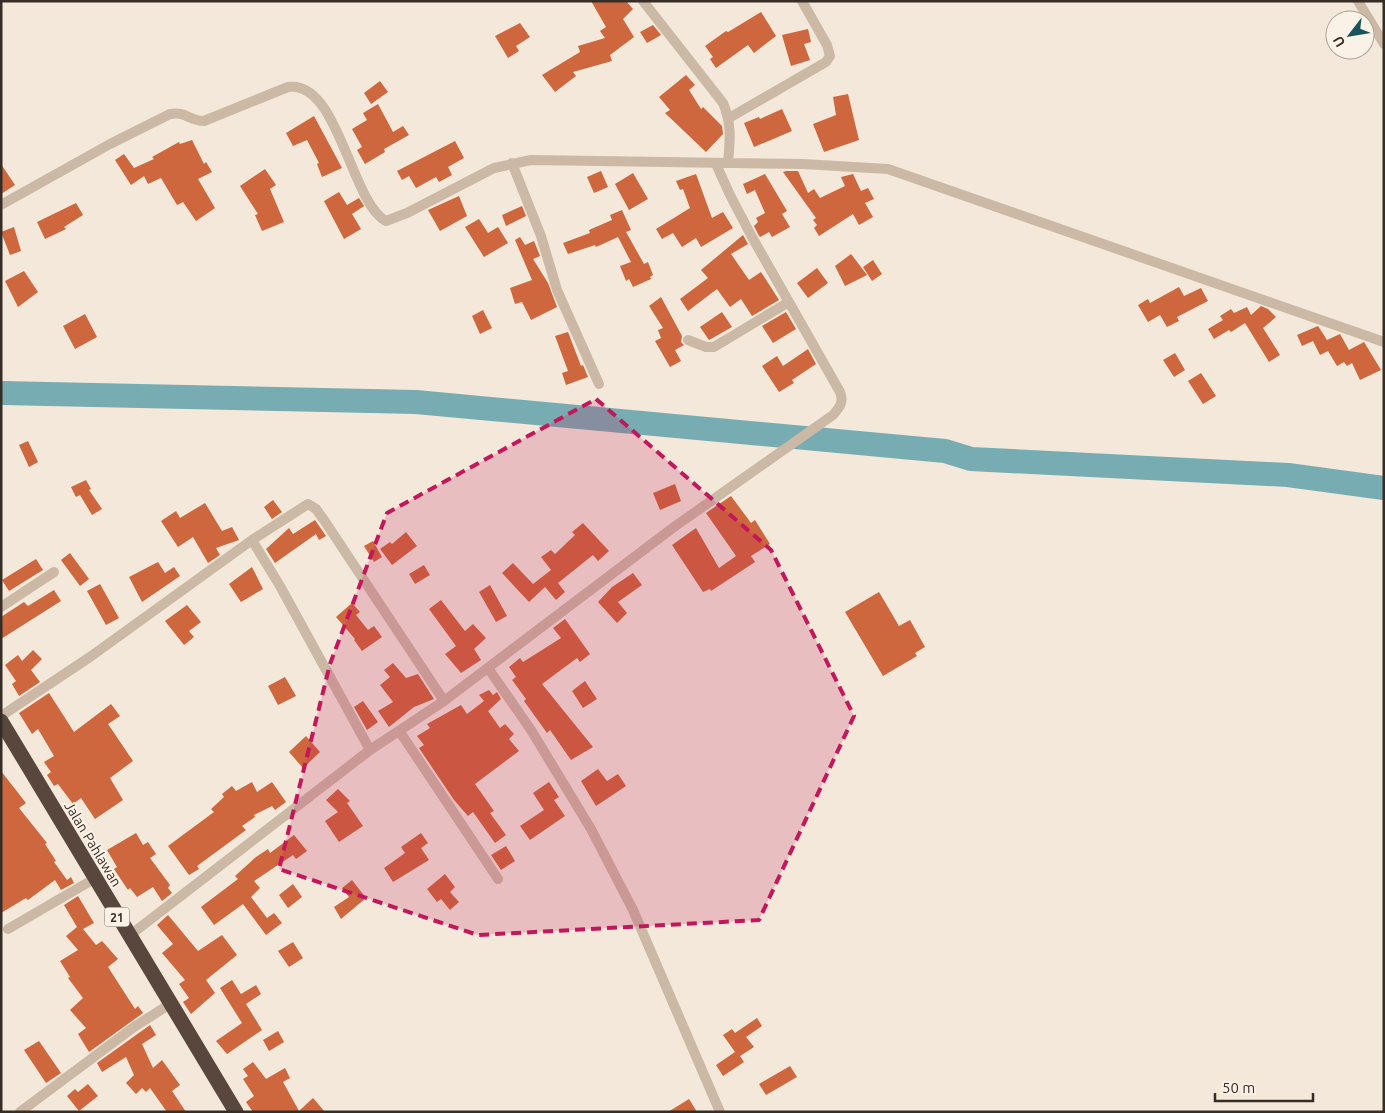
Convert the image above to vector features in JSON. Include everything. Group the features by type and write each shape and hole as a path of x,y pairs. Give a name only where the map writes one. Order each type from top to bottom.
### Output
{"highway":[{"name":"Jalan Pahlawan","path":"1,721 94,879 236,1112"}],"street":[{"path":"643,1 723,104 729,118 731,136 728,162"},
{"path":"729,118 826,62 830,56 827,45 802,1"},
{"path":"1358,1 1384,44"},
{"path":"1,205 110,144 170,114 183,113 193,120 204,121 288,87 298,85 310,92 323,106 372,206 386,222 494,168 531,160 716,164 728,162 888,169 1384,342"},
{"path":"512,163 540,236 557,290 599,384"},
{"path":"129,936 370,750 400,732 444,701 674,527 834,415 842,401 840,392 730,196 716,164"},
{"path":"688,340 706,347 722,343 788,302"},
{"path":"1,716 90,657 252,540 308,504 316,509 444,701"},
{"path":"252,540 280,586 370,750"},
{"path":"1,607 54,572"},
{"path":"488,668 531,730 591,829 633,910 720,1112"},
{"path":"400,732 498,879"},
{"path":"8,929 94,879"},
{"path":"20,1112 134,1026 170,1004"}],"highlighted area":[{"path":"596,399 771,550 854,716 759,920 478,935 279,869 330,664 387,513"}],"building":[{"path":"591,1 626,1 633,9 623,19 634,37 610,55 612,61 573,72 576,76 555,92 542,75 580,52 578,46 605,38 600,31 606,27"},
{"path":"761,12 776,36 754,53 748,45 716,68 710,59 713,57 705,46 726,31 728,32"},
{"path":"520,23 530,37 516,46 519,51 508,58 495,36"},
{"path":"653,25 661,35 647,43 640,32"},
{"path":"808,29 811,42 804,44 810,60 791,66 782,35"},
{"path":"686,75 695,85 689,90 701,109 703,107 722,126 723,134 706,152 665,113 670,110 659,97"},
{"path":"380,81 388,92 371,104 364,93"},
{"path":"848,94 859,140 824,152 813,124 836,115 833,97"},
{"path":"378,104 393,132 403,126 409,135 384,149 385,152 365,164 357,150 362,147 352,129 367,120 363,113"},
{"path":"782,109 792,131 754,147 744,123 759,117 760,119"},
{"path":"314,116 342,168 322,177 317,164 319,163 307,140 293,146 286,133"},
{"path":"192,140 204,164 206,162 212,172 198,179 215,208 196,221 183,202 177,205 161,178 148,184 144,176 131,185 115,160 124,154 134,168 154,159 152,157 179,142 180,144"},
{"path":"455,141 464,158 448,167 452,175 439,182 436,177 416,188 409,176 402,180 397,171"},
{"path":"1,164 15,185 1,194"},
{"path":"265,169 276,185 270,189 284,222 262,231 255,215 258,214 240,186"},
{"path":"601,171 608,187 594,193 587,177"},
{"path":"798,171 808,193 814,189 820,198 845,186 841,177 853,174 861,191 868,188 874,199 865,203 873,217 859,225 853,214 819,236 814,228 817,225 813,220 816,218 783,172"},
{"path":"633,173 648,199 629,210 615,184"},
{"path":"696,174 712,218 723,212 733,228 701,247 696,238 682,247 673,233 662,239 656,229 690,208 683,189 680,190 676,181"},
{"path":"765,174 787,211 782,214 790,227 772,237 769,232 760,237 758,234 754,226 758,222 756,218 765,213 755,190 747,194 743,184"},
{"path":"339,192 347,205 359,198 364,206 352,214 361,229 344,239 324,201"},
{"path":"459,196 467,216 440,231 428,210"},
{"path":"76,203 83,215 64,227 66,229 45,239 37,222"},
{"path":"522,206 526,216 506,226 502,215"},
{"path":"622,210 631,230 626,232 644,264 648,262 653,275 650,277 651,279 633,287 629,279 626,281 620,266 631,262 618,237 596,247 595,245 568,254 563,243 590,233 589,230 612,220 610,215"},
{"path":"479,219 488,233 498,227 508,243 484,257 465,227"},
{"path":"14,227 21,251 10,255 1,232"},
{"path":"743,235 748,244 731,254 749,280 761,272 779,300 752,316 741,299 730,307 717,289 688,311 680,299 708,278 701,270"},
{"path":"520,237 525,245 534,241 540,256 533,259 548,283 557,307 531,320 522,302 515,304 510,288 532,280 515,240"},
{"path":"851,254 867,275 845,286 835,266"},
{"path":"873,260 882,274 872,281 863,267"},
{"path":"817,268 828,283 808,298 797,283"},
{"path":"24,271 38,292 18,307 5,281"},
{"path":"1179,287 1184,296 1201,288 1208,301 1177,317 1179,321 1167,327 1160,315 1148,322 1138,305 1148,299 1150,303"},
{"path":"661,297 682,336 681,342 684,345 675,350 681,361 670,367 655,341 661,338 658,330 663,328 649,306"},
{"path":"1261,306 1268,309 1276,317 1263,328 1280,355 1269,362 1245,323 1231,332 1229,330 1214,339 1208,329 1223,320 1220,316 1231,309 1234,313 1247,307 1251,315"},
{"path":"483,310 492,328 480,334 472,316"},
{"path":"722,312 732,327 709,340 700,327"},
{"path":"786,312 796,329 773,343 762,326"},
{"path":"85,314 97,337 75,349 63,326"},
{"path":"1318,326 1327,340 1340,334 1349,350 1364,342 1381,370 1360,380 1352,363 1347,366 1344,362 1337,366 1328,351 1320,355 1313,341 1302,346 1297,335"},
{"path":"568,332 581,366 583,365 588,377 566,385 562,373 568,371 555,336"},
{"path":"808,349 816,364 792,380 794,383 779,392 762,366 777,356 783,366"},
{"path":"1175,353 1185,370 1174,377 1163,360"},
{"path":"1201,373 1216,396 1203,404 1188,381"},
{"path":"28,441 38,462 29,467 19,445"},
{"path":"86,480 91,489 89,490 102,509 92,515 80,495 76,497 71,487"},
{"path":"675,484 681,501 660,510 653,493"},
{"path":"731,496 751,523 755,520 770,544 751,556 755,562 711,591 710,589 703,592 672,545 696,528 719,568 736,556 706,513"},
{"path":"273,500 282,512 272,519 264,507"},
{"path":"205,503 222,531 232,527 239,540 216,548 220,555 208,563 193,537 178,547 161,521 176,511 180,518"},
{"path":"315,520 326,536 319,540 316,534 275,563 266,549 289,528 293,534"},
{"path":"583,523 609,551 598,561 593,555 558,583 565,592 556,600 545,587 529,602 502,573 513,563 533,584 551,570 541,557 551,550 555,554 575,535 572,532"},
{"path":"406,532 417,546 392,565 380,549 390,542 392,544"},
{"path":"373,541 382,557 374,562 364,546"},
{"path":"70,553 89,579 80,586 61,560"},
{"path":"36,559 43,570 9,591 2,580"},
{"path":"158,562 165,573 174,567 180,576 142,602 129,577"},
{"path":"424,565 430,575 415,584 409,574"},
{"path":"252,567 263,589 241,602 229,584"},
{"path":"633,573 642,585 618,602 627,613 617,623 598,602 612,587"},
{"path":"100,584 119,618 106,625 87,591"},
{"path":"490,585 507,616 496,622 479,592"},
{"path":"54,590 61,601 1,639 1,617 24,602 28,606"},
{"path":"879,592 899,626 910,620 925,647 915,653 917,656 883,676 845,612"},
{"path":"441,600 465,631 473,624 486,638 474,649 481,660 461,673 445,654 456,646 429,609"},
{"path":"352,603 360,612 356,615 368,630 374,626 382,637 362,651 355,639 336,617"},
{"path":"187,605 201,622 189,631 194,637 184,645 165,621"},
{"path":"565,619 590,654 580,662 577,658 542,684 593,747 571,760 550,730 547,733 524,701 526,699 512,680 516,677 509,667 520,658 523,662 561,638 553,628"},
{"path":"33,650 42,659 31,670 40,682 19,696 12,684 16,681 5,665 18,655 22,661"},
{"path":"393,663 406,678 418,674 434,699 414,707 389,727 378,711 393,702 380,685 390,677 384,670"},
{"path":"285,677 296,696 278,705 268,686"},
{"path":"585,681 597,699 583,708 572,691"},
{"path":"489,690 493,695 497,692 501,699 488,711 500,728 505,724 514,734 509,739 519,751 475,784 494,811 490,813 506,835 495,843 473,812 468,816 454,800 419,748 424,745 417,736 430,728 427,724 461,705 467,714 484,701 479,695"},
{"path":"49,693 74,732 111,704 120,716 108,724 133,761 110,778 123,800 95,819 81,798 73,804 58,784 54,786 47,775 51,772 44,762 54,756 38,729 32,734 19,713"},
{"path":"363,701 378,722 367,730 354,707"},
{"path":"306,736 320,752 303,768 289,752"},
{"path":"598,769 607,781 618,774 626,786 596,806 581,781"},
{"path":"1,771 26,803 19,808 47,843 45,844 56,861 54,862 67,880 71,877 74,883 61,890 55,880 28,900 26,898 1,913"},
{"path":"252,782 257,792 272,782 286,802 275,810 272,806 254,815 255,817 242,826 246,830 197,866 199,869 189,875 168,846 214,812 211,809 224,797 222,794 232,786 236,791"},
{"path":"549,782 559,797 554,800 565,816 530,840 520,826 544,810 533,793"},
{"path":"338,789 350,801 347,803 363,826 339,842 325,821 338,812 326,800"},
{"path":"136,833 143,845 148,842 156,854 150,858 170,885 168,888 172,893 162,901 153,887 137,897 130,888 128,890 114,869 117,867 107,850"},
{"path":"421,833 428,843 421,848 429,860 393,882 384,868 405,853 401,847"},
{"path":"294,835 307,851 296,859 293,855 254,881 260,888 251,897 267,918 274,913 282,923 266,935 243,904 214,925 201,907 238,879 235,876 256,857 268,849 270,853"},
{"path":"506,846 515,861 501,870 491,855"},
{"path":"445,874 455,887 450,892 459,902 450,910 441,899 437,902 427,889"},
{"path":"352,880 366,898 341,919 334,907 349,897 342,888"},
{"path":"293,884 302,897 288,908 279,895"},
{"path":"78,896 94,923 83,929 96,945 102,941 118,959 108,967 135,1009 138,1006 143,1013 89,1052 78,1034 86,1028 70,1010 83,998 68,978 70,977 60,961 78,950 66,936 77,927 64,905"},
{"path":"168,915 198,951 222,935 237,955 206,980 215,993 191,1014 183,1002 189,998 179,984 185,980 162,953 173,944 157,925"},
{"path":"293,942 303,958 289,967 278,951"},
{"path":"232,980 241,994 256,985 261,994 246,1004 262,1030 227,1054 216,1041 242,1023 220,988"},
{"path":"757,1018 762,1026 746,1037 754,1047 740,1056 744,1062 723,1076 716,1065 735,1052 723,1035 732,1029 735,1033"},
{"path":"150,1025 156,1035 142,1044 153,1068 162,1060 180,1085 172,1091 186,1112 167,1112 150,1088 146,1092 142,1088 136,1094 126,1083 134,1075 126,1057 102,1072 97,1063"},
{"path":"278,1031 284,1042 269,1051 263,1040"},
{"path":"39,1041 61,1073 46,1083 24,1050"},
{"path":"253,1062 266,1079 285,1068 290,1078 283,1082 299,1111 313,1098 325,1112 253,1112 246,1102 254,1096 243,1079 248,1076 243,1069"},
{"path":"790,1066 797,1077 766,1095 759,1084"},
{"path":"88,1084 98,1096 79,1111 67,1096 75,1089 78,1092"},
{"path":"689,1099 697,1112 668,1112"}],"waterway":[{"path":"1,393 416,402 945,451 971,459 1288,475 1384,488"}]}
